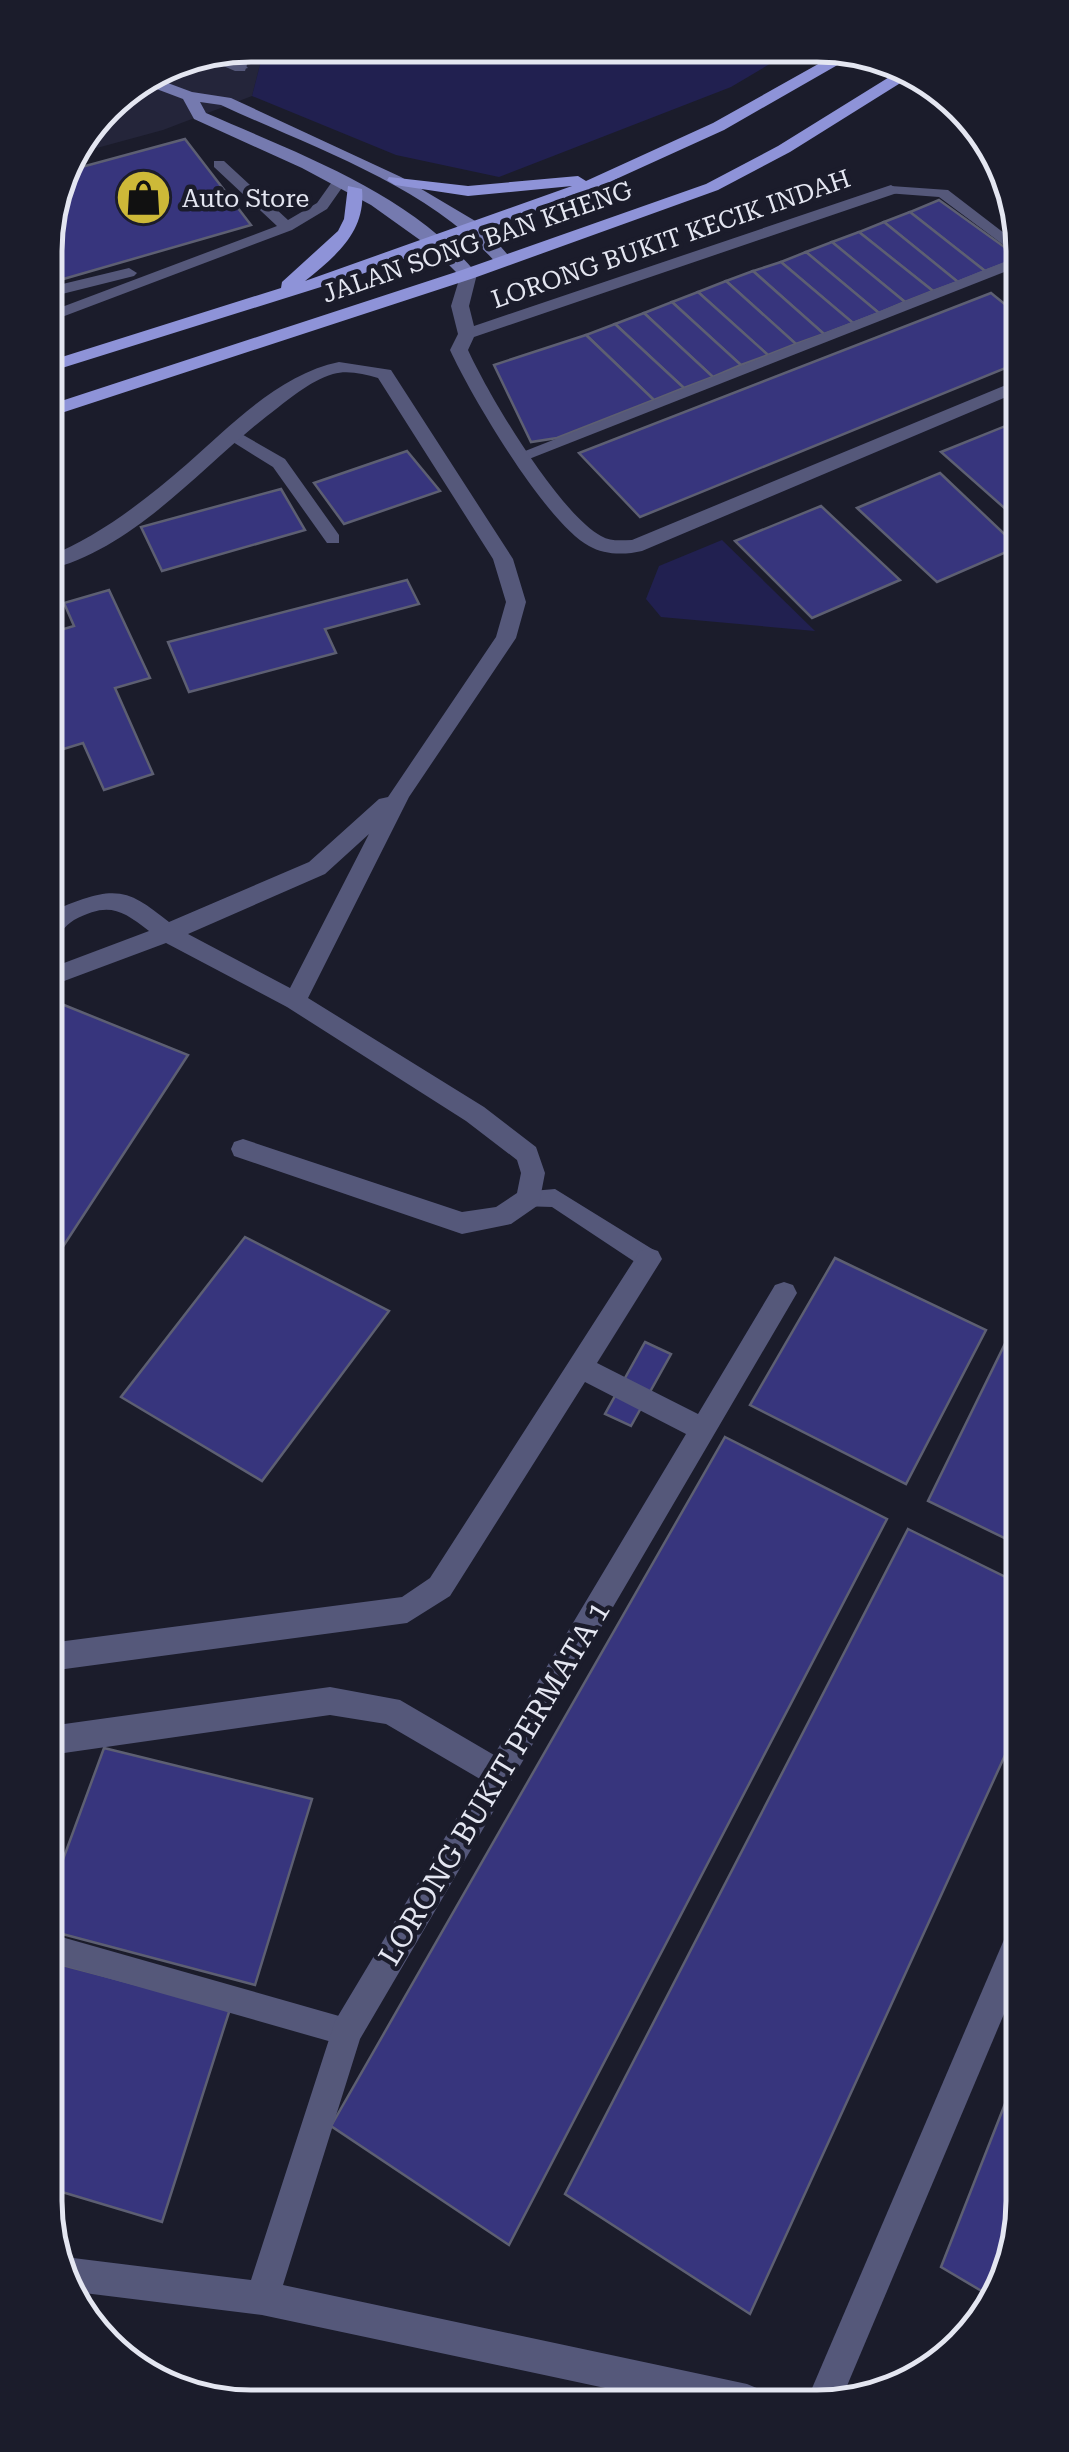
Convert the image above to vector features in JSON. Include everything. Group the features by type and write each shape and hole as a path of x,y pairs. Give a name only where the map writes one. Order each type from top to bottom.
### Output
{"main road":[{"name":"JALAN SONG BAN KHENG","path":"63,363 476,229 688,144 785,94 833,63"},
{"name":"JALAN SONG BAN KHENG","path":"63,406 505,262 712,187 784,149 895,80"},
{"path":"161,86 189,96 225,101 395,180 476,229 505,262"},
{"path":"189,96 200,116 347,185 439,242 468,274"},
{"path":"395,180 468,191 604,179"},
{"path":"277,296 333,248 352,225 358,208 347,185"}],"street":[{"path":"230,64 240,68"},
{"name":"LORONG BUKIT KECIK INDAH","path":"467,334 891,190"},
{"path":"468,274 460,306 467,334 459,350 466,369 523,456 586,536 606,548 635,546 1006,390"},
{"path":"63,555 120,526 159,500 231,433 303,382 330,369 358,366 385,374 503,558 516,602 506,638 400,794 295,1001"},
{"path":"63,972 167,933 317,868 400,794"},
{"path":"63,915 105,900 130,903 167,933 295,1001 474,1114 527,1154 533,1173 528,1199 502,1218 462,1223 243,1149"},
{"path":"62,1655 407,1610 440,1587 649,1259"},
{"name":"LORONG BUKIT PERMATA 1","path":"262,2298 346,2032 784,1293"},
{"path":"580,1367 703,1430"},
{"path":"62,1739 330,1701 390,1710 501,1775"},
{"path":"829,2389 1006,1970"},
{"path":"78,2276 262,2298 695,2390"}],"lane":[{"path":"240,68 242,63"},
{"path":"219,164 287,227"},
{"path":"63,311 287,227 347,185"},
{"path":"891,190 943,193 1006,241"},
{"path":"63,289 215,253"},
{"path":"523,456 1006,266"},
{"path":"231,433 278,463 333,539"},
{"path":"528,1199 555,1198 649,1259"},
{"path":"62,1951 346,2032"}],"shaded area":[{"path":"261,62 252,96 163,130 92,149 127,109 168,82 202,69"},
{"path":"261,62 773,62 731,87 499,177 396,155 252,96"},
{"path":"722,540 815,631 661,617 646,599 659,566"}],"building":[{"name":"Auto Store","path":"185,139 251,225 63,279 66,214 83,167"},
{"path":"939,200 1006,248 1006,263 985,271 910,212"},
{"path":"910,212 985,271 958,282 884,222"},
{"path":"884,222 958,282 933,291 859,232"},
{"path":"859,232 933,291 905,302 832,242"},
{"path":"832,242 905,302 879,313 806,252"},
{"path":"806,252 879,313 853,323 781,262"},
{"path":"781,262 853,323 824,334 753,271"},
{"path":"753,271 824,334 796,344 726,281"},
{"path":"726,281 796,344 768,355 698,292"},
{"path":"698,292 768,355 741,365 672,302"},
{"path":"991,293 1006,305 1006,368 640,517 579,453"},
{"path":"672,302 741,365 713,377 644,313"},
{"path":"644,313 713,377 684,388 615,324"},
{"path":"615,324 684,388 654,400 586,335"},
{"path":"586,335 654,400 557,438 531,442 494,365"},
{"path":"1006,426 1006,509 941,452"},
{"path":"407,451 440,491 344,524 314,483"},
{"path":"940,473 1006,536 1006,552 937,582 857,508"},
{"path":"281,489 305,530 162,571 141,527"},
{"path":"821,506 900,580 812,618 735,541"},
{"path":"407,580 419,604 325,629 336,653 189,692 168,642"},
{"path":"109,590 150,678 115,688 153,774 104,790 83,743 63,749 63,629 74,626 64,603"},
{"path":"63,1004 188,1055 62,1247"},
{"path":"245,1237 389,1311 262,1481 121,1397"},
{"path":"835,1258 986,1330 906,1484 750,1405"},
{"path":"645,1342 671,1354 631,1426 605,1414"},
{"path":"1006,1342 1006,1539 928,1501"},
{"path":"725,1437 887,1519 509,2245 331,2126"},
{"path":"908,1529 1006,1577 1006,1753 750,2314 565,2194"},
{"path":"104,1748 312,1799 255,1985 62,1934 62,1862"},
{"path":"62,1965 230,2009 162,2222 62,2192"},
{"path":"1006,2101 1006,2213 1003,2238 987,2284 983,2292 941,2267"}],"place":[{"name":"Auto Store","path":"143,198"}]}
